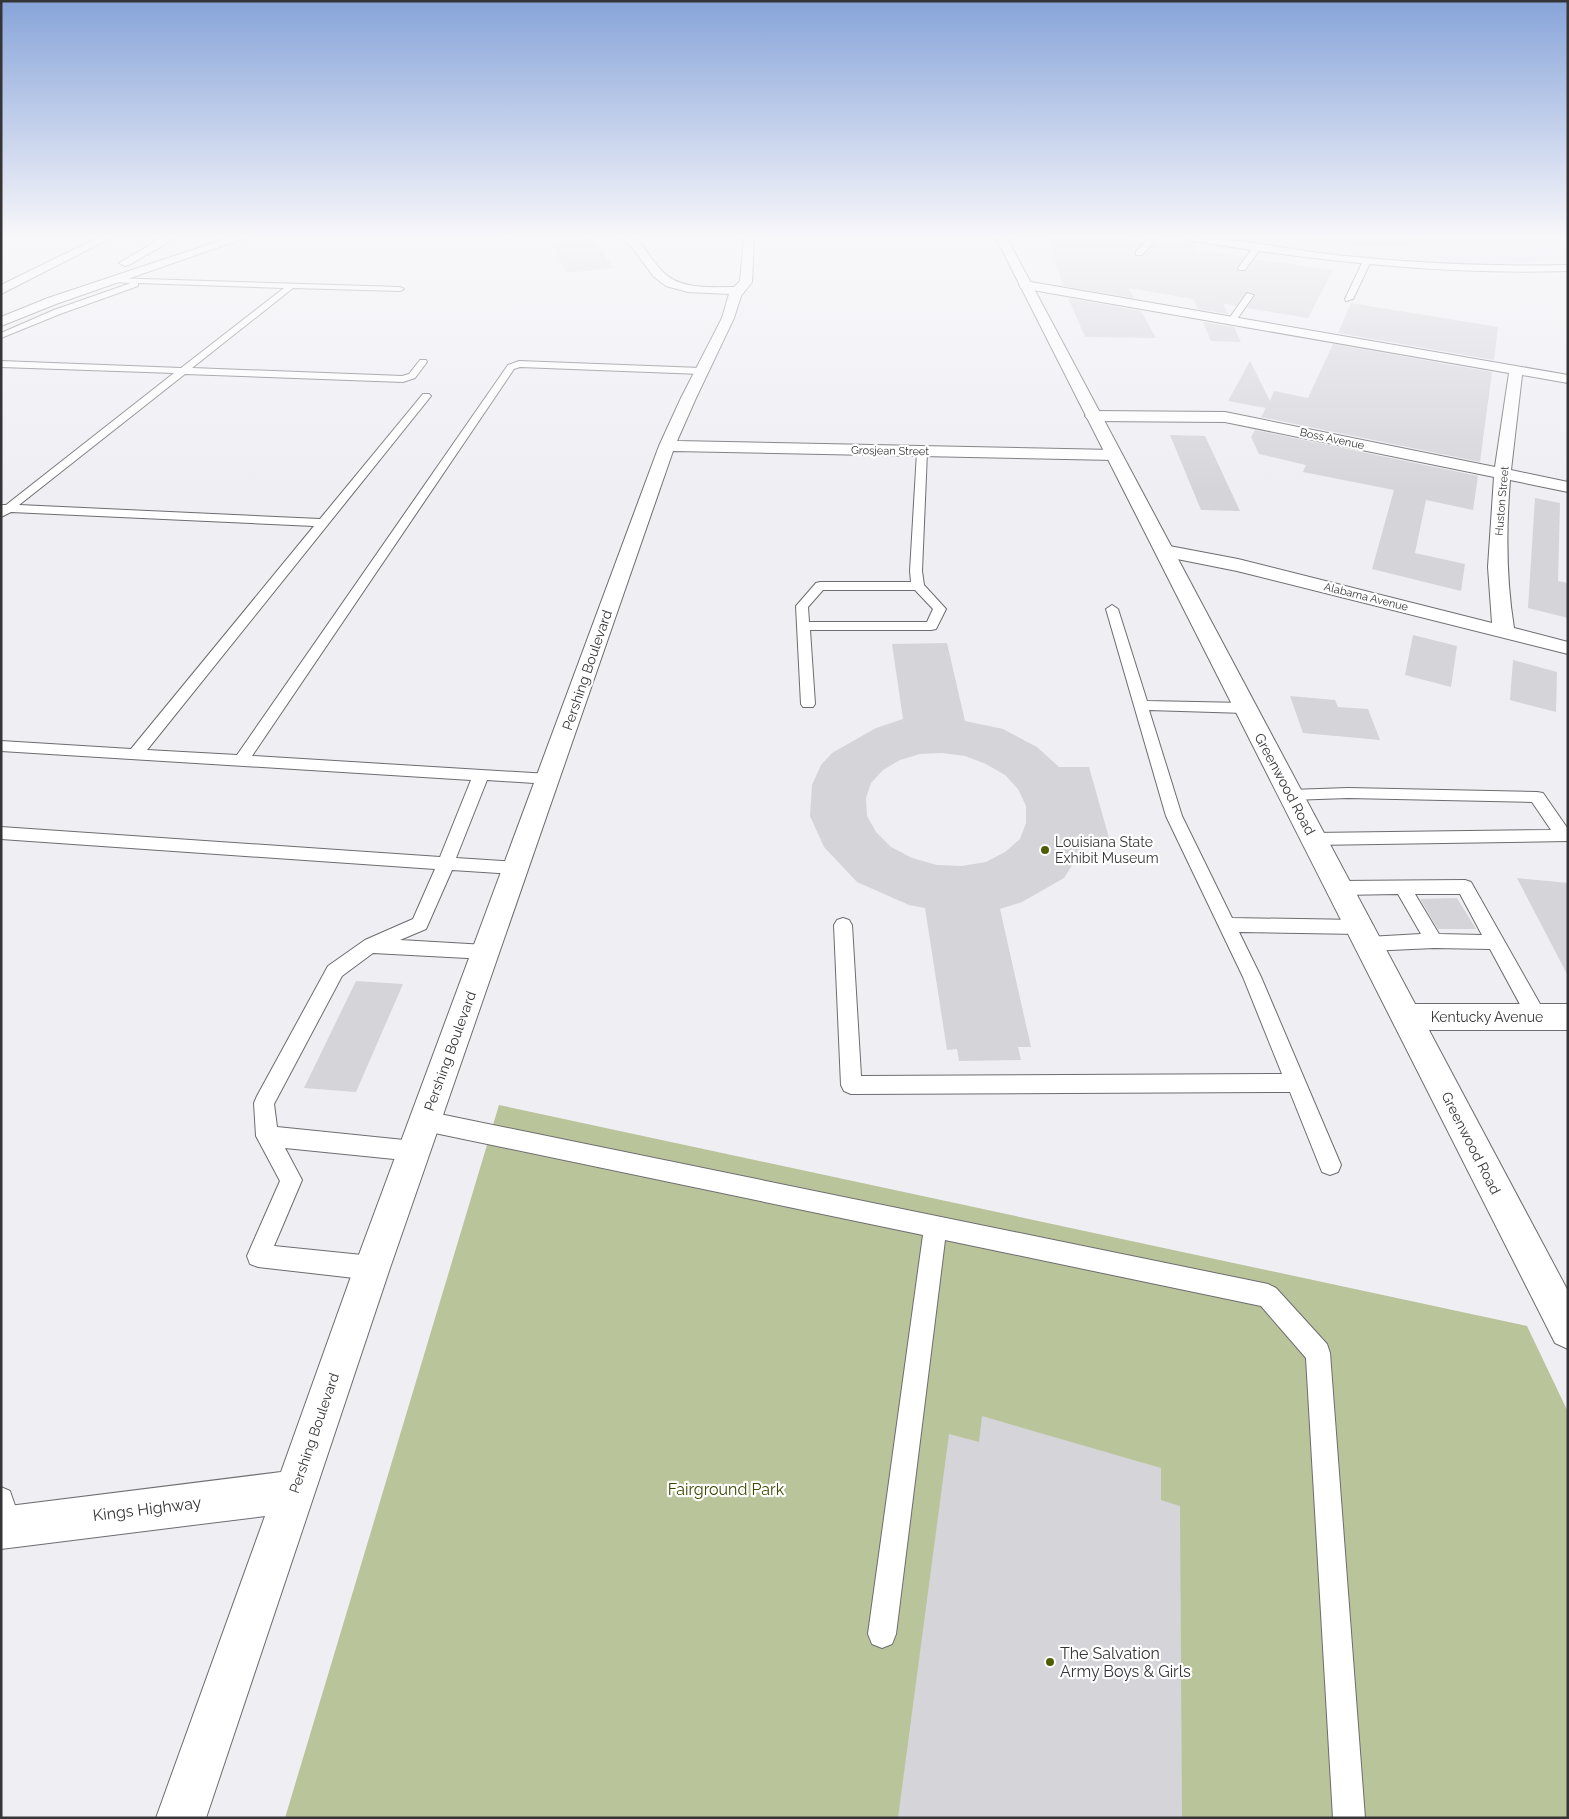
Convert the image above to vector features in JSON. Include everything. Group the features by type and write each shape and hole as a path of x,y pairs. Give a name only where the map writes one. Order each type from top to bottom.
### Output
{"main road":[{"name":"Pershing Boulevard","path":"181,1818 372,1268 549,779 666,446 681,410 725,323"},
{"name":"Greenwood Road","path":"1045,323 1568,1330"},
{"path":"1248,323 1568,378"},
{"name":"Huston Street","path":"1504,632 1498,602 1497,578 1504,474 1516,370"},
{"name":"Boss Avenue","path":"1093,416 1225,417 1568,487"},
{"name":"Grosjean Street","path":"666,446 1114,455"},
{"name":"Alabama Avenue","path":"1164,551 1238,565 1568,648"},
{"name":"Kentucky Avenue","path":"1406,1017 1568,1017"},
{"name":"Kings Highway","path":"3,1518 294,1490"}],"lane":[{"path":"1,336 32,323"},
{"path":"4,510 244,323"},
{"path":"1,364 403,379 412,376 423,362"},
{"path":"241,761 511,366 519,364 701,371"},
{"path":"135,754 426,396"},
{"path":"803,626 931,626 940,609 918,586 916,570 922,452"},
{"path":"4,510 323,522"},
{"path":"808,704 802,606 820,586 918,586"},
{"path":"1112,609 1174,816 1252,977 1330,1165"},
{"path":"1141,705 1245,708"},
{"path":"1,746 549,779"},
{"path":"372,1268 258,1256 291,1180 267,1136 264,1103 335,971 372,946 420,924 481,775"},
{"path":"1290,795 1348,793 1537,797 1564,836 1313,839"},
{"path":"1,832 516,868"},
{"path":"1339,888 1465,887 1537,1017"},
{"path":"1403,888 1434,941"},
{"path":"843,925 851,1085 1296,1083"},
{"path":"1227,926 1434,941 1496,942"},
{"path":"372,946 486,952"},
{"path":"425,1121 1268,1296 1318,1353 1349,1818"},
{"path":"267,1136 414,1151"},
{"path":"882,1634 934,1227"}],"green space":[{"name":"Fairground Park","path":"499,1105 1527,1326 1568,1412 1568,1818 285,1818"}],"building":[{"path":"1079,323 1148,323 1156,338 1085,337"},
{"path":"1203,323 1234,327 1241,342 1211,341"},
{"path":"1342,323 1473,323 1498,327 1494,360 1338,333"},
{"path":"1333,344 1492,372 1480,462 1261,417 1266,408 1228,401 1250,361 1270,401 1274,391 1308,398"},
{"path":"1255,430 1478,476 1473,510 1426,500 1415,553 1465,564 1461,591 1372,569 1394,490 1303,472 1306,465 1259,454 1251,437"},
{"path":"1170,435 1205,436 1240,511 1201,510"},
{"path":"1535,498 1560,503 1558,581 1568,583 1568,618 1528,608"},
{"path":"1413,635 1457,646 1451,687 1405,675"},
{"name":"Louisiana State Exhibit Museum","path":"947,643 965,721 1003,729 1037,747 1059,767 1089,767 1111,845 1085,845 1064,878 1022,902 1000,909 1031,1047 1018,1047 1021,1060 959,1061 957,1049 947,1050 925,908 909,905 857,882 824,847 810,816 812,785 821,765 832,753 876,728 903,719 892,644","holes":["942,753 965,756 986,764 1005,775 1018,789 1026,806 1026,823 1020,839 1005,852 986,862 962,866 937,865 912,858 891,847 876,832 867,816 866,798 871,783 883,770 900,760 920,754"]},
{"path":"1513,660 1557,672 1556,712 1510,700"},
{"path":"1290,696 1335,700 1338,707 1368,709 1380,740 1303,733"},
{"path":"1517,878 1568,883 1568,976"},
{"path":"1457,898 1476,929 1438,929 1420,899"},
{"path":"356,981 403,984 356,1092 304,1088"},
{"name":"The Salvation Army Boys & Girls","path":"982,1416 1161,1468 1161,1500 1180,1506 1182,1818 898,1818 949,1434 979,1442"}],"place":[{"name":"Louisiana State Exhibit Museum","path":"1045,850"},
{"name":"The Salvation Army Boys & Girls","path":"1050,1662"}]}
